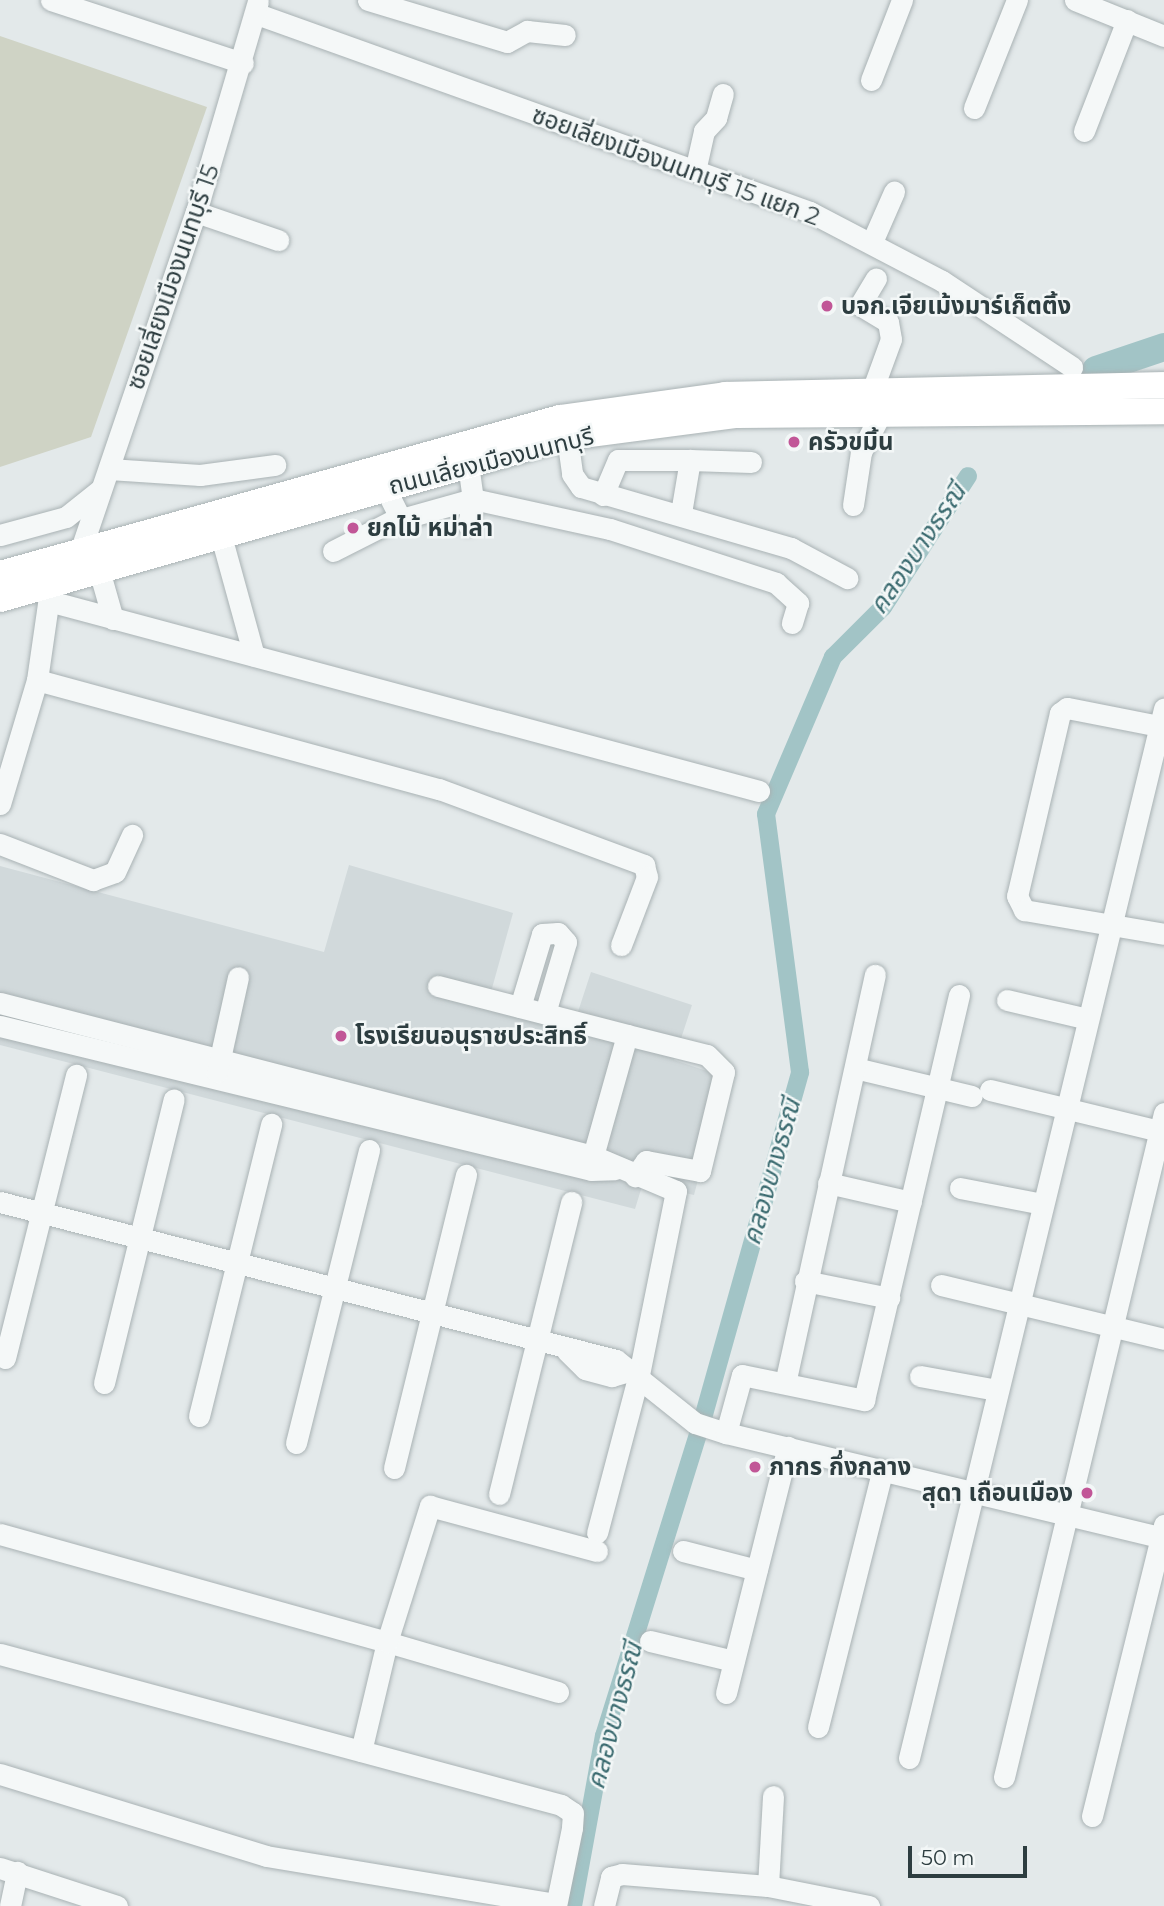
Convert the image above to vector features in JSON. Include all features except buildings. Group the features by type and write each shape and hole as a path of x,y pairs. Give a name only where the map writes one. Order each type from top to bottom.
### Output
{"main road":[{"name":"ถนนเลี่ยงเมืองนนทบุรี","path":"0,598 50,593 99,570 567,437 737,415 876,402 1164,385"},
{"name":"ถนนเลี่ยงเมืองนนทบุรี","path":"0,574 560,418 725,395 1164,411"}],"street":[{"path":"51,0 243,63"},
{"path":"368,0 506,42 527,32 565,36"},
{"path":"871,80 902,0"},
{"path":"974,108 1017,0"},
{"path":"1074,0 1164,36"},
{"name":"ซอยเลี่ยงเมืองนนทบุรี 15","path":"80,552 196,212 258,7"},
{"name":"ซอยเลี่ยงเมืองนนทบุรี 15 แยก 2","path":"258,7 695,171 872,242 1072,367"},
{"path":"1084,131 1127,20"},
{"path":"695,171 704,131 716,118 723,94"},
{"path":"872,242 894,192"},
{"path":"196,212 278,240"},
{"path":"853,505 861,452 891,339 888,322 860,305 876,278"},
{"path":"567,437 576,482 603,495 681,513 791,548 847,578"},
{"path":"603,495 618,460 751,462"},
{"path":"681,513 690,460"},
{"path":"468,464 474,499 468,525"},
{"path":"0,535 66,517 106,478 200,475 275,465"},
{"path":"385,488 398,518"},
{"path":"333,551 398,518 474,499 610,529 776,583 798,603 792,623"},
{"path":"220,536 254,656"},
{"path":"99,570 113,619"},
{"path":"0,804 37,680 50,593 113,619 759,791"},
{"path":"37,680 439,789 644,865 647,877 621,945"},
{"path":"909,1758 976,1491 997,1390 1111,925 1156,765 1161,718 1067,708 1056,722 1018,905 1111,925 1164,934"},
{"path":"0,844 93,880 115,872 132,835"},
{"path":"520,1007 542,934 558,933 566,942 545,1013"},
{"path":"786,1379 804,1282 875,975"},
{"path":"215,1081 239,977"},
{"path":"0,1003 220,1059 591,1170 626,1172 646,1161 682,1173 700,1171 724,1072 707,1055 438,986"},
{"path":"711,1428 737,1378 786,1379 864,1400 958,995"},
{"path":"1007,1000 1088,1019"},
{"path":"0,1026 215,1081 593,1156 626,1172 664,1184 678,1197 634,1372 597,1542 430,1506 387,1642 361,1751"},
{"path":"593,1156 627,1035"},
{"path":"855,1068 937,1088 981,1093 1163,1125 1004,1777"},
{"path":"5,1358 76,1075"},
{"path":"104,1383 174,1100"},
{"path":"198,1416 271,1124"},
{"path":"296,1443 369,1150"},
{"path":"394,1468 466,1175"},
{"path":"828,1183 911,1202"},
{"path":"960,1188 1042,1204"},
{"path":"0,1202 432,1314 537,1338 567,1351 585,1369 612,1376 634,1372 711,1428 882,1473 1163,1533 1092,1816"},
{"path":"499,1494 571,1202"},
{"path":"804,1282 889,1298"},
{"path":"941,1285 1164,1339"},
{"path":"920,1376 997,1390"},
{"path":"726,1693 788,1447"},
{"path":"818,1727 882,1473"},
{"path":"0,1534 558,1692"},
{"path":"683,1550 757,1570"},
{"path":"650,1642 734,1661"},
{"path":"0,1654 361,1751 573,1813 556,1905 266,1856 0,1774"},
{"path":"768,1886 773,1796"},
{"path":"10,1906 9,1870 117,1906"},
{"path":"604,1906 611,1877 622,1874 768,1886 869,1906"}],"shaded area":[{"path":"0,36 207,107 91,437 0,467"},
{"name":"โรงเรียนอนุราชประสิทธิ์","path":"349,865 513,913 489,999 573,1027 591,972 692,1005 674,1060 725,1077 694,1195 643,1183 635,1209 0,1045 0,866 324,952"}],"waterway":[{"name":"คลองบางธรณี","path":"1096,370 1164,347"},
{"name":"คลองบางธรณี","path":"573,1906 604,1736 703,1418 800,1072 766,814 833,657 883,607 968,476"}],"place":[{"name":"บจก.เจียเม้งมาร์เก็ตติ้ง","path":"827,306"},
{"name":"ครัวขมิ้น","path":"794,442"},
{"name":"ยกไม้ หม่าล่า","path":"353,528"},
{"name":"โรงเรียนอนุราชประสิทธิ์","path":"341,1036"},
{"name":"ภากร กึ่งกลาง","path":"755,1467"},
{"name":"สุดา เถือนเมือง","path":"1087,1493"}]}
